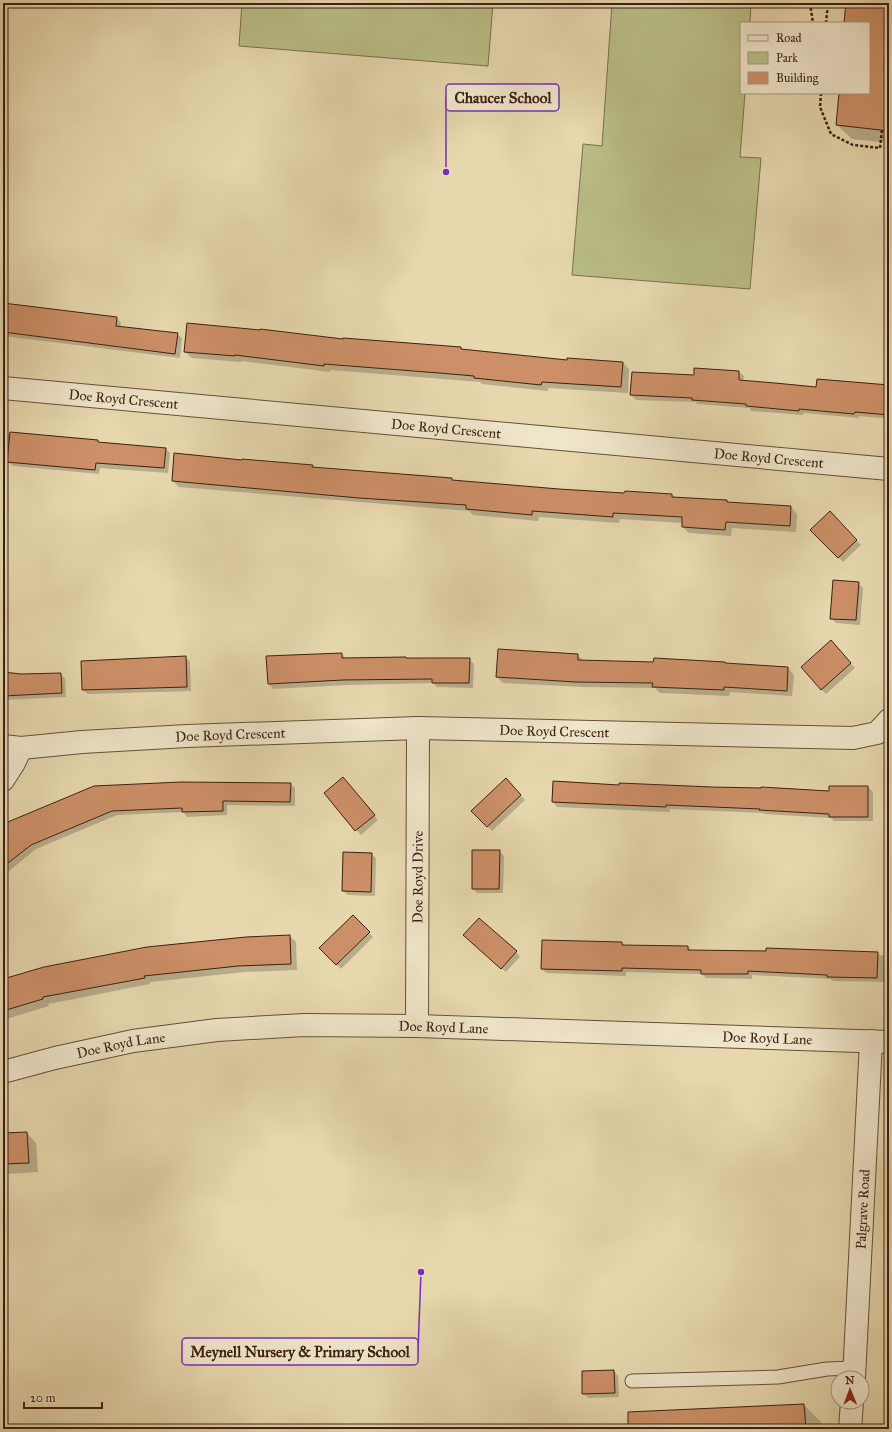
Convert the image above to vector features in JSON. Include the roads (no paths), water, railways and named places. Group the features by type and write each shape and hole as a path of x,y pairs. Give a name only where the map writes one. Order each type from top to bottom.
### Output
{"street":[{"name":"Doe Royd Crescent","path":"3,388 889,469"},
{"name":"Doe Royd Crescent","path":"3,780 14,763 12,747 82,742 187,736 418,728 853,738 877,733 889,720"},
{"name":"Doe Royd Drive","path":"417,1026 418,728"},
{"name":"Doe Royd Lane","path":"3,1072 55,1058 133,1041 217,1030 304,1025 417,1026 880,1041"},
{"name":"Palgrave Road","path":"854,1370 880,1041"},
{"path":"850,1429 851,1410"}],"lane":[{"path":"632,1381 778,1377 827,1369 834,1370"}],"place":[{"name":"Chaucer School","path":"446,172"},
{"name":"Meynell Nursery & Primary School","path":"421,1272"}]}
